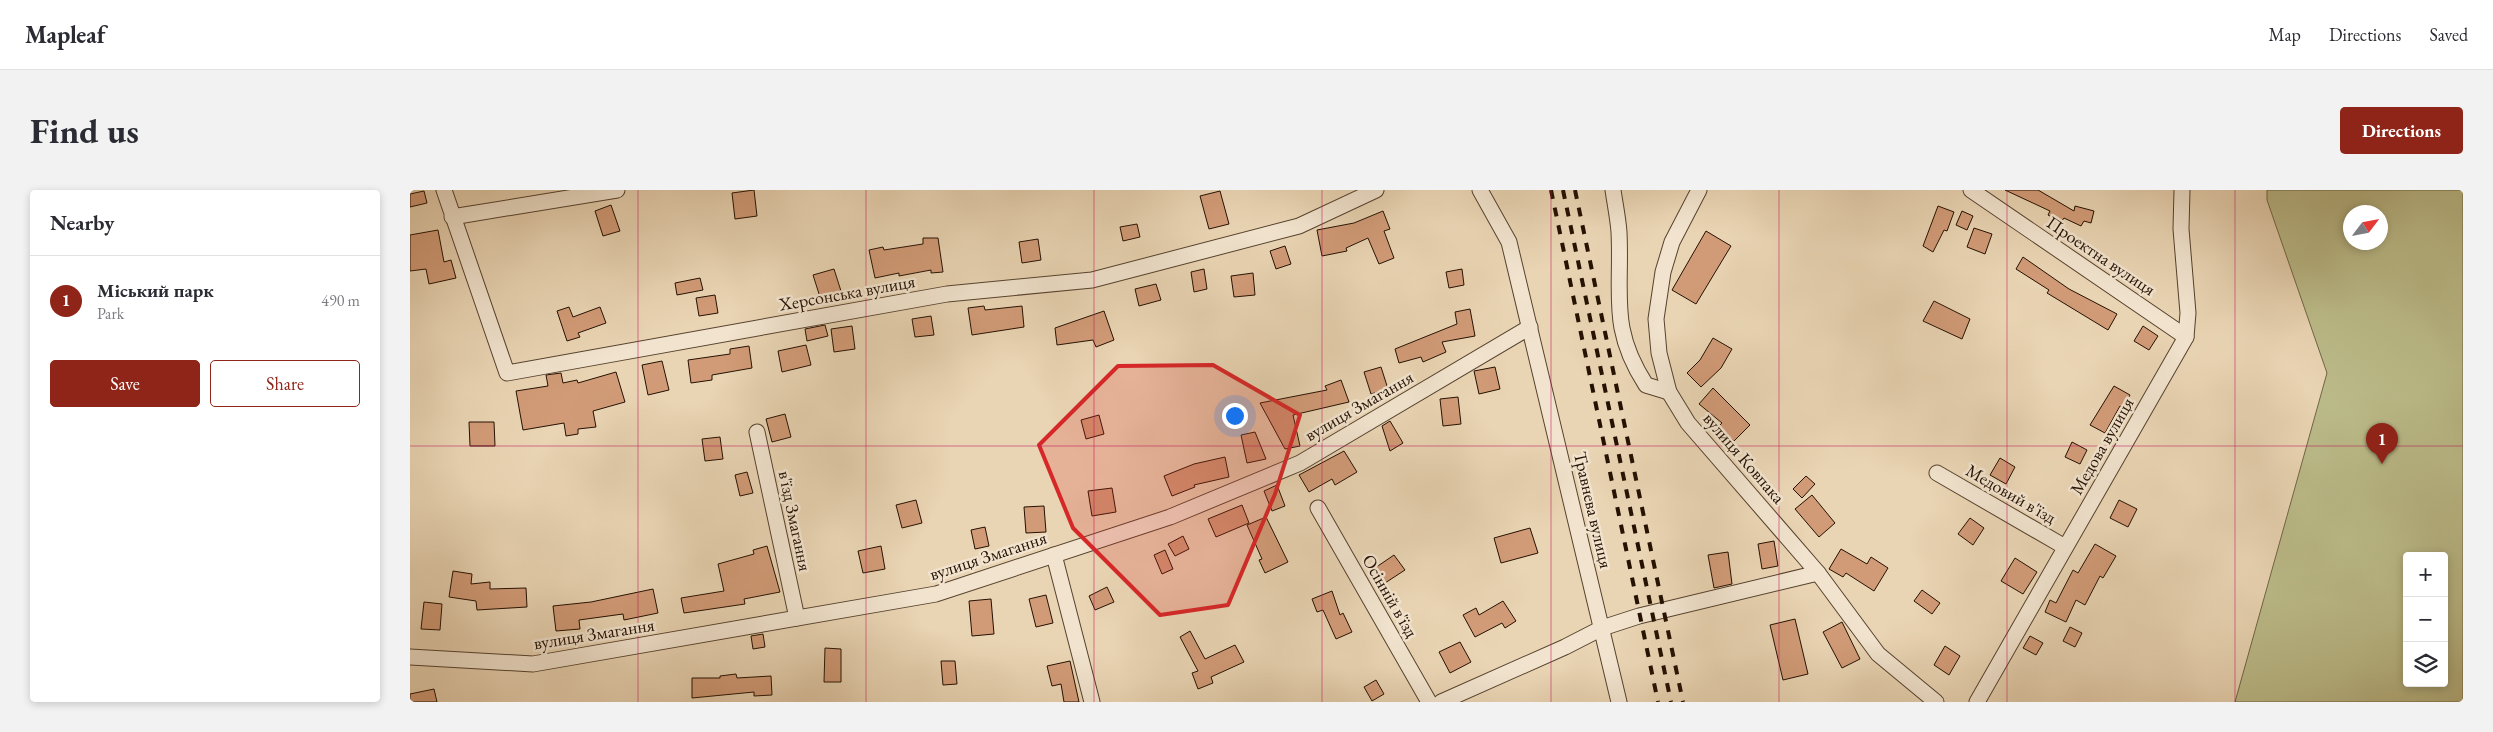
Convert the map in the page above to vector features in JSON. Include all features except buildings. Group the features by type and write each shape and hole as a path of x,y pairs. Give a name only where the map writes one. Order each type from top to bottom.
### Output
{"street":[{"name":"Херсонська вулиця","path":"444,190 507,373 947,294 1092,280 1300,226 1376,190"},
{"path":"452,217 617,190"},
{"name":"Травнева вулиця","path":"1480,190 1509,242 1619,702"},
{"path":"1612,190 1619,232 1618,303 1621,330 1632,363 1646,385 1668,392"},
{"name":"вулиця Ковпака","path":"1699,190 1672,242 1663,272 1656,319 1659,353 1668,392 1688,423 1818,573 1878,654 1936,702"},
{"name":"Проектна вулиця","path":"1971,190 2186,337"},
{"name":"Медова вулиця","path":"1976,702 2186,337 2188,313 2182,238 2182,190"},
{"name":"вулиця Змагання","path":"410,657 532,664 936,594 1170,517 1300,463 1530,327"},
{"name":"в'їзд Змагання","path":"757,432 797,618"},
{"name":"Медовий в'їзд","path":"1937,473 2065,547"},
{"name":"Осінній в'їзд","path":"1318,508 1429,702"},
{"path":"1054,555 1092,702"},
{"path":"1441,702 1565,647 1602,628 1639,616 1818,573"}],"highlighted area":[{"path":"1213,365 1300,415 1275,494 1228,605 1160,615 1073,528 1039,445 1118,366"}],"green space":[{"path":"2267,190 2463,190 2463,702 2235,702 2327,373 2267,200"}],"railway":[{"path":"1551,190 1658,702"},
{"path":"1563,190 1671,702"},
{"path":"1575,190 1683,702"}],"place":[{"name":"Міський парк","path":"2382,464"}]}
